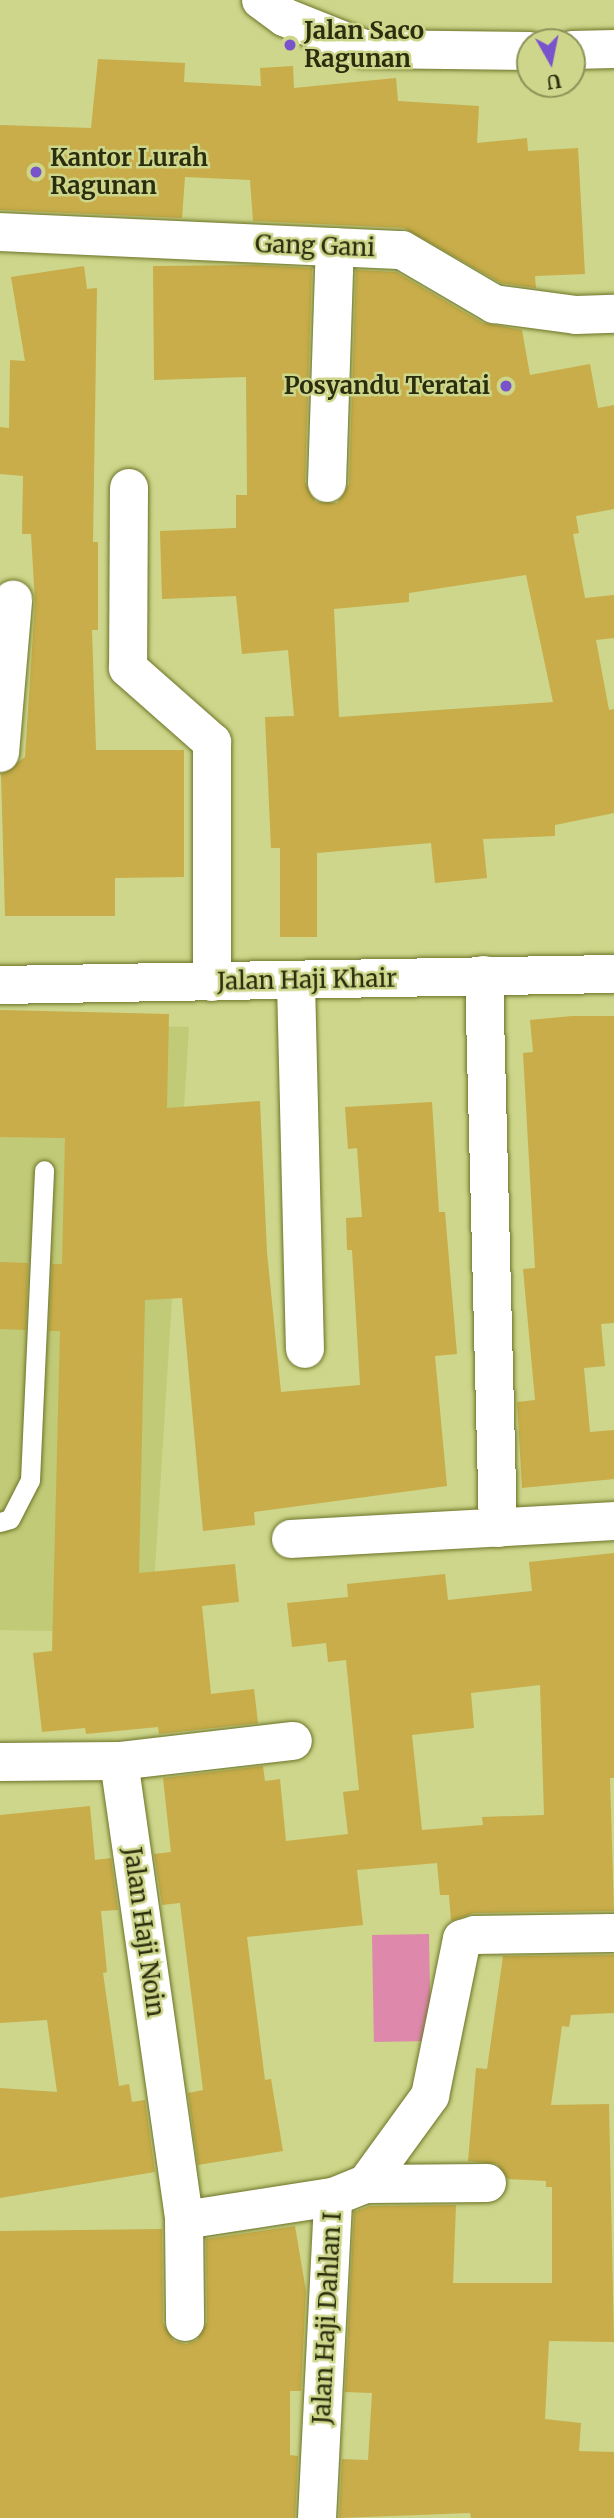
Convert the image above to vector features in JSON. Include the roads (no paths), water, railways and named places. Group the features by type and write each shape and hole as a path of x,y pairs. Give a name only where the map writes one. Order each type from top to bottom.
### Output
{"street":[{"path":"261,0 284,17 364,50 516,51"},
{"path":"586,52 613,56"},
{"name":"Gang Gani","path":"0,232 402,250 494,304 576,315 614,314"},
{"path":"327,483 335,247"},
{"path":"129,488 128,668 212,742 212,982"},
{"path":"0,753 13,600"},
{"name":"Jalan Haji Khair","path":"0,985 296,983 484,975 614,974"},
{"path":"484,975 498,1528"},
{"path":"296,983 305,1349"},
{"path":"291,1539 614,1521"},
{"path":"0,1762 119,1761 293,1741"},
{"name":"Jalan Haji Noin","path":"119,1761 184,2220 185,2322"},
{"name":"Jalan Haji Dahlan I","path":"317,2518 350,2190 430,2096 462,1939 475,1935 614,1933"},
{"path":"184,2220 350,2190 487,2183"}],"lane":[{"path":"0,1522 10,1519 30,1480 44,1170"}],"place":[{"name":"Jalan Saco Ragunan","path":"290,45"},
{"name":"Kantor Lurah Ragunan","path":"36,172"},
{"name":"Posyandu Teratai","path":"506,386"}]}
